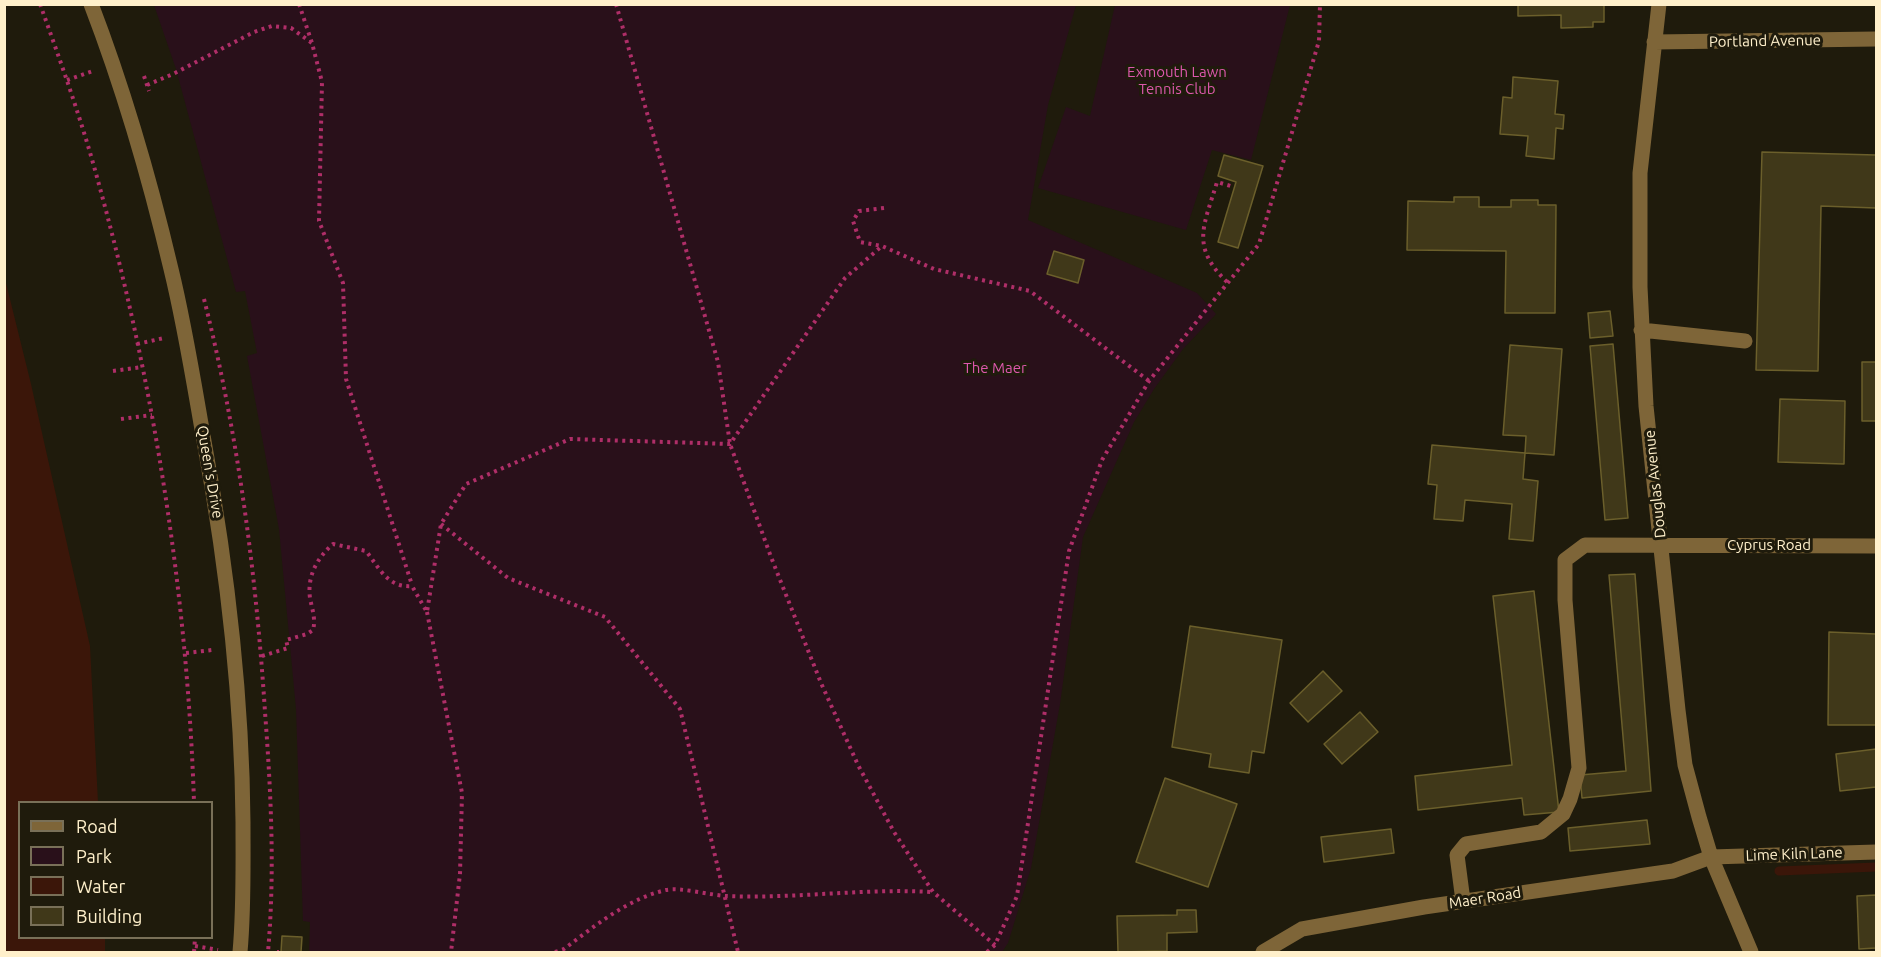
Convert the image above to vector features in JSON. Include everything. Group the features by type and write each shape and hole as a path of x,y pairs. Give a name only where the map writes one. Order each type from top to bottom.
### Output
{"street":[{"name":"Queen's Drive","path":"92,4 137,144 171,268 219,521 234,648 242,746 244,913 240,952"},
{"name":"Douglas Avenue","path":"1659,4 1641,173 1641,330 1646,406 1685,765 1698,817 1712,857 1751,952"},
{"name":"Portland Avenue","path":"1654,42 1876,39"},
{"path":"1641,330 1745,340"},
{"name":"Cyprus Road","path":"1463,901 1456,855 1466,844 1541,832 1563,814 1570,799 1579,768 1565,600 1566,560 1585,545 1876,546"},
{"name":"Lime Kiln Lane","path":"1712,857 1876,852"},
{"name":"Maer Road","path":"1263,952 1302,928 1463,901 1673,871 1712,857"}],"path":[{"path":"40,4 67,80 98,180 119,262 152,415 176,563 185,642 192,727 194,801"},
{"path":"299,4 322,82 319,221 343,283 346,380 412,586 427,612 462,793 460,874 451,952"},
{"path":"616,4 717,362 730,444 771,557 821,683 894,832 933,892 994,945"},
{"path":"987,952 994,945 1017,896 1069,551 1102,460 1149,381 1259,244 1319,41 1320,4"},
{"path":"147,85 254,32 272,26 291,28 312,43"},
{"path":"1227,282 1212,268 1203,246 1203,227 1217,182 1234,187"},
{"path":"884,208 859,211 853,221 860,242 882,246 934,269 1030,291 1149,381"},
{"path":"730,444 845,278 882,246"},
{"path":"112,371 142,367"},
{"path":"121,419 152,415"},
{"path":"427,612 441,524 466,484 570,439 730,444"},
{"path":"441,524 508,578 605,617 680,709 738,952"},
{"path":"262,656 288,648 286,640 297,638 313,630 315,622 310,596 310,581 320,556 333,544 366,551 386,578 400,587 412,586"},
{"path":"555,952 564,950 622,907 668,889 725,896 815,895 897,890 933,892"},
{"path":"194,952 195,939"},
{"path":"195,946 223,951"}],"green space":[{"name":"The Maer","path":"154,5 1076,5 1048,105 1028,220 1197,293 1216,314 1183,349 1134,422 1083,537 1060,704 1031,868 1008,943 1002,952 309,952 310,922 303,921 296,709 279,529 247,356 257,353 245,291 236,292 176,69"},
{"name":"Exmouth Lawn Tennis Club","path":"1115,5 1290,5 1251,160 1212,150 1186,230 1038,188 1066,107 1090,116"}],"water":[{"path":"5,279 90,646 98,801 18,801 18,939 105,939 105,952 5,952"}],"building":[{"path":"1518,4 1604,4 1604,22 1593,22 1593,27 1561,28 1561,15 1518,16"},
{"path":"1513,77 1558,81 1555,114 1564,115 1563,129 1556,128 1554,159 1526,156 1528,136 1500,134 1503,97 1512,98"},
{"path":"1762,152 1876,155 1876,208 1821,206 1818,371 1756,370"},
{"path":"1224,155 1263,166 1238,248 1218,242 1236,182 1218,176"},
{"path":"1454,197 1479,197 1479,207 1511,207 1511,200 1538,200 1538,205 1556,205 1555,313 1505,313 1506,251 1407,250 1408,201 1454,202"},
{"path":"1054,251 1084,260 1078,283 1047,274"},
{"path":"1610,311 1613,336 1590,338 1588,313"},
{"path":"1613,344 1628,518 1605,520 1590,346"},
{"path":"1510,345 1562,349 1554,455 1525,453 1526,436 1503,435"},
{"path":"1862,362 1876,362 1876,421 1862,421"},
{"path":"1780,399 1845,401 1844,464 1778,462"},
{"path":"1432,445 1525,453 1523,479 1538,481 1533,541 1509,539 1512,504 1465,500 1463,521 1434,519 1437,485 1428,484"},
{"path":"1635,574 1651,791 1582,798 1580,775 1626,771 1609,575"},
{"path":"1534,591 1559,812 1524,815 1522,798 1418,810 1415,776 1512,765 1493,596"},
{"path":"1190,626 1282,640 1264,753 1252,751 1249,773 1209,767 1211,754 1172,747"},
{"path":"1829,632 1876,634 1876,725 1828,725"},
{"path":"1323,671 1342,691 1308,722 1290,703"},
{"path":"1360,712 1378,732 1342,764 1324,744"},
{"path":"1876,749 1876,787 1840,791 1836,754"},
{"path":"1165,778 1237,804 1208,887 1136,862"},
{"path":"1647,820 1650,844 1570,851 1568,828"},
{"path":"1391,829 1394,853 1324,862 1321,837"},
{"path":"1876,895 1876,948 1859,949 1857,896"},
{"path":"1177,910 1196,910 1197,932 1167,933 1167,951 1118,952 1117,916 1177,915"},
{"path":"282,936 302,937 301,952 281,952"}],"waterway":[{"path":"1779,871 1876,867"}]}
